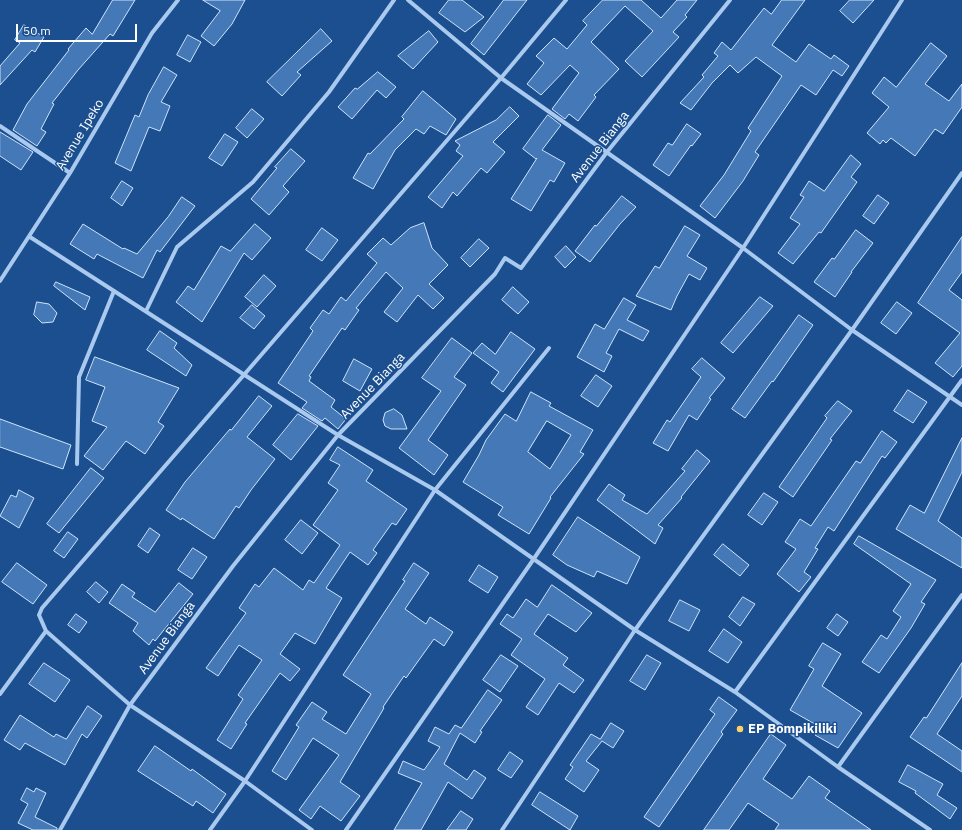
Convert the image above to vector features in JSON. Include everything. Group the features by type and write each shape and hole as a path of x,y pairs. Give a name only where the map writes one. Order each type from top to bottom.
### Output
{"street":[{"name":"Avenue Ipeko","path":"0,281 30,237 70,173 152,33 178,0"},
{"path":"146,311 177,247 253,182 329,92 394,0"},
{"path":"408,0 501,78 744,248 852,330 951,396 962,405"},
{"path":"312,830 245,780 130,705 46,631 39,615 42,608 501,78 566,0"},
{"name":"Avenue Bianga","path":"60,830 130,705 233,566 338,436 495,274 505,258 521,268 606,152 730,0"},
{"path":"346,830 533,560 744,248 902,0"},
{"path":"0,126 70,173"},
{"path":"502,830 635,630 852,330 962,173"},
{"path":"30,237 338,436 435,490 635,630 735,692 838,767 930,830"},
{"path":"77,464 79,377 114,291"},
{"path":"210,830 245,780 435,490 549,348"},
{"path":"735,692 962,380"},
{"path":"838,767 962,595"},
{"path":"0,694 46,631"}],"building":[{"path":"113,0 135,0 113,36 110,34 78,70 52,103 54,104 41,129 46,132 37,146 13,130 27,104 69,50 68,49 86,28 92,34"},
{"path":"203,0 245,0 232,24 214,46 201,36 220,11"},
{"path":"449,0 462,0 484,17 465,32 439,13"},
{"path":"504,0 527,0 484,55 471,44"},
{"path":"603,0 641,0 661,18 677,0 697,0 685,15 687,17 673,32 679,37 642,77 625,61 653,31 625,6 591,42 619,69 594,95 596,97 578,121 569,114 565,119 552,109 579,73 570,65 541,95 527,84 544,63 536,56 554,38 567,49 587,25 583,21"},
{"path":"782,0 805,0 772,45 796,62 809,44 831,59 834,55 849,66 842,76 833,70 816,95 801,85 755,152 759,155 743,181 715,218 700,206 724,175 751,131 748,128 782,76 756,57 738,73 730,65 712,83 691,110 680,103 704,77 702,75 718,56 714,53 722,42 731,50 764,8 771,14"},
{"path":"850,0 874,0 853,23 840,11"},
{"path":"24,25 44,37 35,52 32,50 0,85 0,66 20,43 15,40"},
{"path":"321,29 332,41 297,72 301,75 282,96 267,82"},
{"path":"429,31 438,42 413,69 398,56"},
{"path":"188,35 201,42 190,62 177,55"},
{"path":"931,43 947,56 925,84 949,101 962,84 962,107 943,134 935,129 915,156 891,138 886,143 883,140 880,144 867,133 889,107 872,93 884,77 896,87"},
{"path":"164,67 177,75 161,102 170,106 160,131 149,127 131,171 115,163 135,115 139,117 148,95"},
{"path":"378,72 396,87 386,98 377,90 352,119 338,107 355,88 357,89"},
{"path":"423,91 456,119 446,135 430,126 424,134 416,129 395,150 373,189 353,178 368,153 370,154 404,119 402,117"},
{"path":"510,107 519,116 493,142 505,152 487,173 481,168 457,196 453,192 442,208 428,197 463,156 456,151 460,145 455,141 496,120"},
{"path":"252,109 264,119 247,138 236,128"},
{"path":"548,115 561,125 542,150 565,163 554,182 550,180 531,211 511,199 537,158 536,159 523,149"},
{"path":"687,124 701,134 692,146 691,145 669,176 653,165 668,143 672,145"},
{"path":"0,132 33,152 21,170 0,156"},
{"path":"225,134 238,142 222,166 209,158"},
{"path":"291,149 305,161 283,186 289,192 269,215 251,199 277,168 275,167"},
{"path":"851,155 861,164 851,177 857,182 821,233 819,232 793,264 778,253 800,224 790,218 804,197 800,195 809,181 824,191"},
{"path":"122,181 133,188 122,206 111,198"},
{"path":"878,195 889,203 874,224 863,216"},
{"path":"622,196 636,207 620,224 590,262 575,251 595,225 596,226"},
{"path":"182,197 195,206 160,252 157,250 143,278 97,254 94,259 70,244 83,224 123,249 124,248 137,254 168,217"},
{"path":"424,223 432,248 448,265 429,284 444,298 433,309 418,295 397,322 384,312 403,288 386,272 356,308 359,310 345,330 342,328 309,376 311,377 309,381 335,400 331,407 346,419 338,429 325,418 322,421 302,408 307,402 278,383 313,331 310,328 323,310 329,314 341,297 346,301 377,263 367,254 383,238 391,245 410,228"},
{"path":"255,224 271,238 252,260 244,253 202,322 176,302 188,286 194,290 221,246 230,251"},
{"path":"685,226 700,235 687,256 707,268 700,280 689,274 671,310 636,296 655,266 659,268"},
{"path":"322,228 338,240 322,261 306,250"},
{"path":"856,230 873,243 851,272 835,297 814,282"},
{"path":"962,237 962,272 949,290 962,300 962,366 953,377 935,363 960,333 918,303"},
{"path":"479,239 489,248 470,267 461,258"},
{"path":"566,246 576,257 565,268 555,257"},
{"path":"264,275 276,286 257,307 245,297"},
{"path":"56,282 90,297 85,310 54,286"},
{"path":"513,287 529,302 518,314 502,300"},
{"path":"760,297 773,306 733,353 721,343"},
{"path":"624,298 636,305 627,320 649,331 643,341 619,329 606,353 612,356 604,372 577,357 595,324 604,329"},
{"path":"37,302 49,304 57,313 53,322 42,323 34,315"},
{"path":"897,302 912,313 896,334 881,323"},
{"path":"252,305 265,316 254,329 240,318"},
{"path":"799,315 813,325 773,382 772,381 745,418 732,409"},
{"path":"160,331 177,343 174,348 192,365 186,376 147,350"},
{"path":"511,332 535,349 503,392 491,383 499,372 473,353 482,343 495,354"},
{"path":"452,338 472,353 454,377 466,385 428,440 448,455 434,475 399,448 441,391 422,378"},
{"path":"95,357 179,388 158,422 164,426 145,454 126,441 103,470 84,456 107,427 92,421 105,387 86,380"},
{"path":"702,358 725,378 709,398 711,399 697,420 689,415 668,451 653,443 667,420 670,422 701,377 692,369"},
{"path":"354,359 372,369 360,391 343,381"},
{"path":"596,375 612,386 598,407 581,396"},
{"path":"908,390 927,402 913,423 894,411"},
{"path":"531,392 551,403 549,406 593,430 580,452 584,454 550,497 551,498 529,534 498,515 503,507 463,482 486,440 505,414 516,421","holes":["547,421 571,435 550,469 528,452"]},
{"path":"259,396 272,406 247,437 275,459 239,508 236,506 214,539 182,518 181,520 166,510 185,482"},
{"path":"838,401 852,411 830,439 832,440 793,497 779,487 827,418 825,416"},
{"path":"394,409 402,415 407,429 391,429 385,426 383,420 385,413"},
{"path":"298,414 318,426 291,460 273,445"},
{"path":"0,419 71,445 63,469 0,447"},
{"path":"882,431 897,442 885,458 882,456 834,531 828,527 815,548 818,549 804,572 811,577 799,592 777,574 796,549 785,542 800,519 811,526 856,461 860,463"},
{"path":"962,438 962,472 938,521 962,538 962,568 896,529 910,505 924,513"},
{"path":"338,447 373,470 366,481 407,509 396,525 392,523 373,550 377,553 368,565 350,552 326,588 342,598 315,644 295,633 280,654 300,669 290,681 280,673 245,723 247,724 231,749 217,740 243,699 238,695 262,660 239,645 218,676 206,668 246,613 239,608 255,584 259,587 274,568 303,590 309,580 314,583 340,545 313,525 338,490 328,483 340,465 330,460"},
{"path":"697,450 710,461 681,497 682,498 658,525 663,528 655,544 597,500 609,484 625,495 622,500 647,514 685,471 682,469"},
{"path":"91,468 104,478 59,533 47,524"},
{"path":"19,490 34,498 19,528 0,516 11,495 16,497"},
{"path":"764,493 778,502 762,525 748,515"},
{"path":"578,517 640,557 627,584 597,571 594,577 567,565 553,555"},
{"path":"301,520 318,533 302,554 285,540"},
{"path":"150,528 160,535 148,553 138,546"},
{"path":"68,532 78,539 64,558 54,551"},
{"path":"859,536 936,580 921,602 925,604 911,628 879,673 862,662 881,635 887,639 901,617 893,611 911,584 854,544"},
{"path":"723,544 749,565 740,576 714,555"},
{"path":"193,548 207,557 192,579 178,570"},
{"path":"17,563 47,585 33,604 2,582"},
{"path":"414,563 429,573 405,609 426,624 430,617 453,632 444,646 434,639 406,678 404,676 383,707 384,708 340,782 360,796 341,821 320,806 311,819 299,810 339,755 313,738 286,780 272,771 299,727 296,725 312,702 327,712 322,719 346,734 371,694 343,675 405,581 403,580"},
{"path":"479,565 498,577 488,593 469,581"},
{"path":"96,582 108,592 99,603 87,592"},
{"path":"179,583 193,594 155,641 153,639 149,645 133,631 138,623 109,603 122,584 135,593 132,597 155,612"},
{"path":"552,585 592,613 576,632 548,614 534,634 568,658 563,665 584,680 574,693 559,683 538,715 526,707 545,679 511,655 522,639 500,624 507,614 513,618 526,599 537,607"},
{"path":"743,597 755,604 740,626 729,617"},
{"path":"680,600 700,610 689,631 669,621"},
{"path":"76,614 87,622 79,633 68,625"},
{"path":"837,614 848,622 838,636 827,628"},
{"path":"724,629 742,642 728,663 709,651"},
{"path":"823,643 841,654 822,686 862,713 838,748 815,735 820,727 790,710 814,669 809,666"},
{"path":"501,655 518,666 500,692 483,680"},
{"path":"647,655 661,663 645,690 630,681"},
{"path":"44,663 70,680 55,702 29,684"},
{"path":"962,663 962,696 937,734 962,751 962,772 910,737 924,717 926,718"},
{"path":"488,690 502,700 480,731 482,732 475,743 460,733 444,764 467,780 474,770 486,778 472,799 448,782 421,830 394,830 422,783 398,773 403,761 424,770 440,747 428,741 435,727 449,734 455,725 461,728"},
{"path":"719,697 737,710 721,732 723,734 659,827 644,817 715,714 710,710"},
{"path":"88,706 102,716 87,738 82,734 65,765 25,743 20,750 4,740 20,715 54,737 56,734 66,739"},
{"path":"611,723 624,731 613,748 602,741 586,761 599,770 584,792 565,779 573,767 570,765 591,734 600,739"},
{"path":"771,734 786,745 763,779 792,799 809,776 830,791 825,798 871,830 775,830 779,824 748,803 729,830 704,830"},
{"path":"155,746 191,771 192,769 226,794 213,813 196,801 193,806 138,771"},
{"path":"510,752 523,761 511,778 498,770"},
{"path":"908,765 943,784 937,795 957,808 950,819 915,793 916,791 899,782"},
{"path":"27,788 34,792 36,788 46,793 35,817 57,828 57,830 33,830 18,823 28,804 21,800"},
{"path":"540,792 578,816 570,830 532,805"},
{"path":"461,811 473,819 466,830 447,830"}],"place":[{"name":"EP Bompikiliki","path":"740,729"}]}
